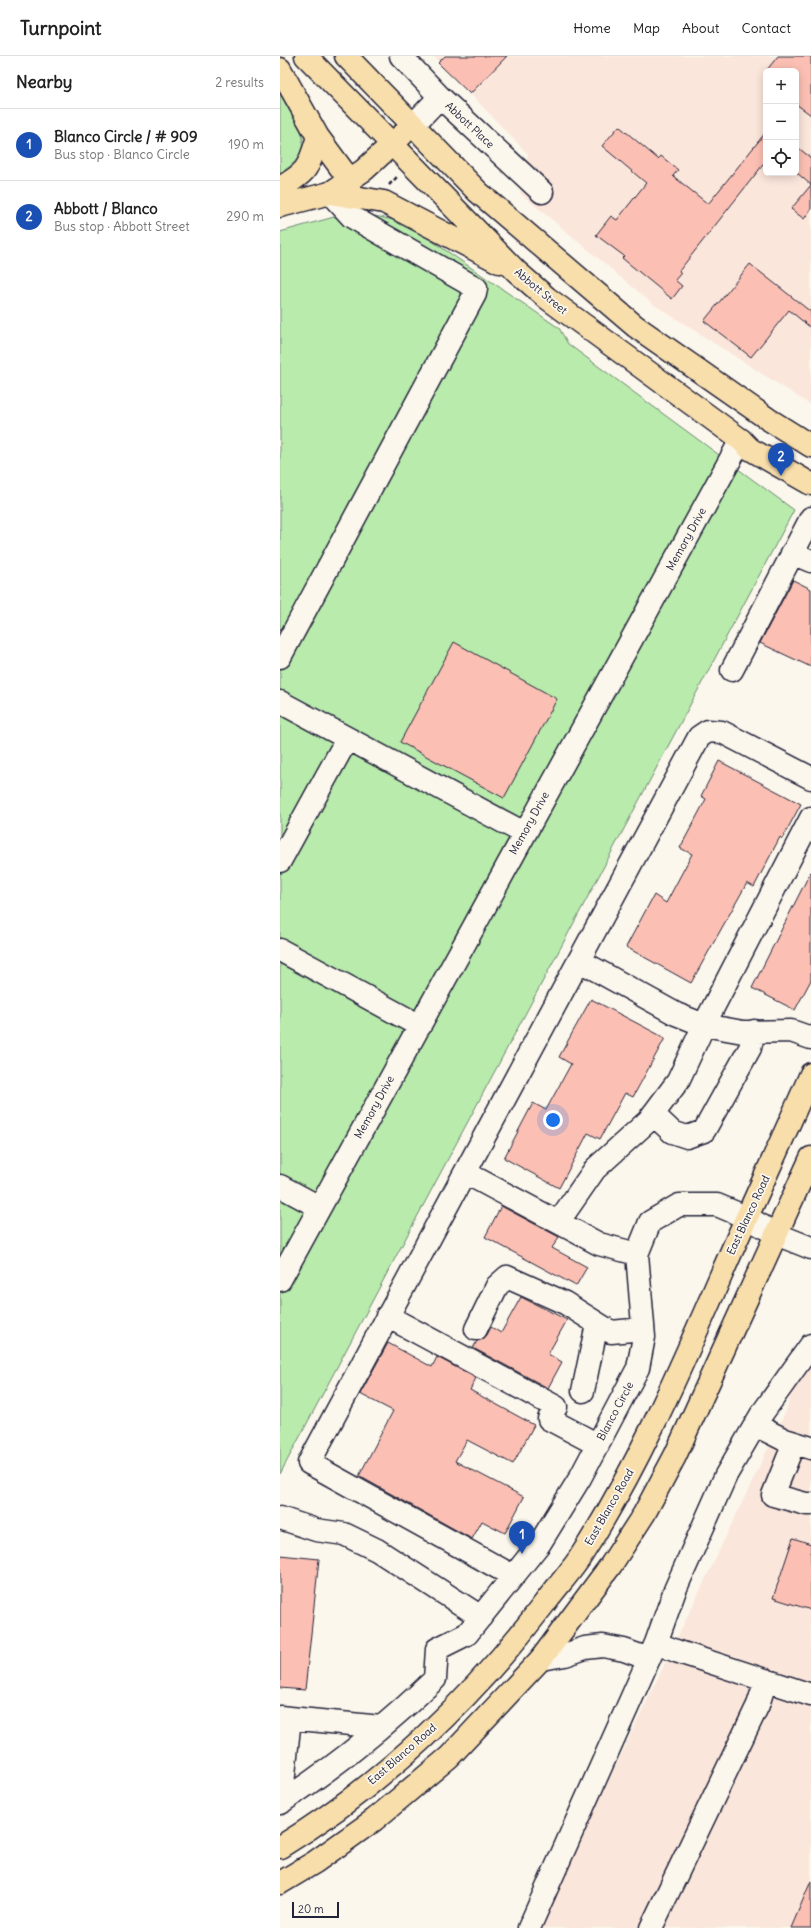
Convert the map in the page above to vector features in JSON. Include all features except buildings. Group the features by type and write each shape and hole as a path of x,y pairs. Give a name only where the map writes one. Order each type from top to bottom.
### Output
{"main road":[{"name":"Abbott Street","path":"306,56 516,271 547,298 741,440 750,449 811,484"},
{"path":"346,56 478,192 635,326 768,419 811,446"},
{"path":"280,69 318,137 349,179"},
{"path":"280,206 330,193 364,170 413,125"},
{"path":"280,188 299,177 308,166 318,137"},
{"path":"330,193 384,202 516,271"},
{"name":"East Blanco Road","path":"280,1847 306,1831 383,1773 456,1707 516,1641 578,1560 616,1498 661,1412 811,1074"},
{"path":"280,1883 315,1862 374,1820 449,1757 541,1659 611,1565 647,1507 675,1456 811,1158"}],"street":[{"name":"Abbott Place","path":"401,56 440,97 542,192"},
{"path":"413,125 440,97"},
{"path":"280,657 475,294 476,288 352,217 330,193"},
{"name":"Memory Drive","path":"280,1280 741,440"},
{"path":"732,670 802,557 811,518"},
{"path":"280,702 347,740 524,833"},
{"path":"513,1576 309,1463 699,737 708,731 722,732 811,778"},
{"path":"280,861 347,740"},
{"path":"559,1221 595,1169 653,1114 678,1081 704,1025 811,818"},
{"path":"280,950 420,1026"},
{"path":"580,961 676,1014 704,1025 743,1032 791,1031 811,1038"},
{"path":"653,1114 672,1132 687,1138 704,1131 750,1048 754,1031"},
{"path":"466,1173 559,1221 599,1244 637,1254"},
{"path":"280,1186 319,1207"},
{"name":"Blanco Circle","path":"382,1727 435,1679 437,1649 463,1637 481,1617 540,1543 598,1445 638,1368 644,1337 637,1254 650,1222 679,1205 717,1205 748,1218 776,1234 811,1248"},
{"path":"476,1329 497,1286 507,1277 565,1302 611,1332 643,1329"},
{"path":"387,1316 556,1407 549,1419 598,1445"},
{"path":"583,1391 597,1324"},
{"path":"529,1928 653,1651 675,1590 726,1475 755,1426 811,1345"},
{"path":"755,1426 802,1445 773,1495 811,1504"},
{"path":"280,1518 316,1530 344,1534 377,1550 481,1617"},
{"path":"541,1659 565,1655 585,1648 603,1646 624,1650 676,1651 811,1695"},
{"path":"651,1928 758,1705 766,1680"},
{"path":"281,1803 285,1717 382,1727"},
{"path":"281,1803 323,1773 382,1727"}],"path":[{"path":"389,186 397,177"}],"shaded area":[{"path":"434,56 811,56 811,405 653,304 520,193 528,154"},
{"path":"811,1331 811,1928 538,1928 786,1411"}],"green space":[{"path":"280,92 299,124 303,145 300,155 293,164 280,173"},
{"path":"365,214 394,220 416,230 559,328 568,344 794,510 280,1474 280,232 334,217"}],"place":[{"name":"Abbott / Blanco","path":"781,476"},
{"name":"Blanco Circle / # 909","path":"522,1554"}]}
